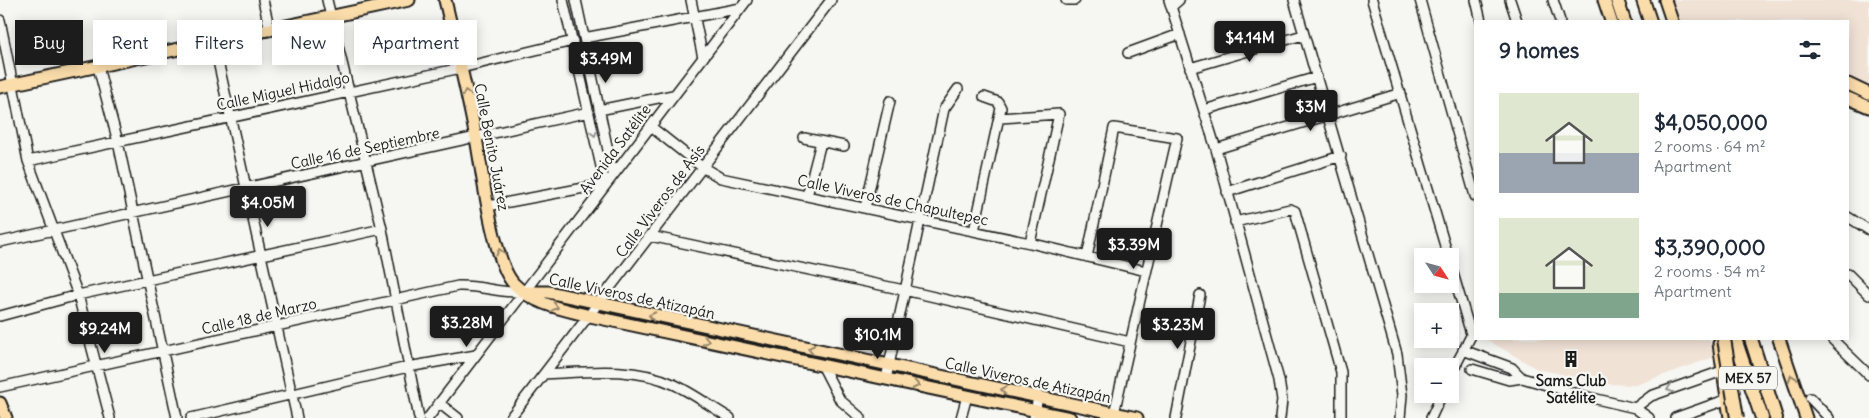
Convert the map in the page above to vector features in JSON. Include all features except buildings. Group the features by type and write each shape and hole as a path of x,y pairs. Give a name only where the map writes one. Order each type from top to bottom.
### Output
{"highway":[{"path":"1617,0 1624,20"},
{"path":"1626,0 1632,20"},
{"path":"1643,0 1650,20"},
{"path":"1722,340 1736,418"},
{"path":"1722,340 1756,418"},
{"name":"MEX 57","path":"1735,340 1762,418"},
{"name":"MEX 57","path":"1751,340 1776,418"}],"main road":[{"path":"262,33 332,17 382,3 409,0"},
{"name":"Calle Benito Juárez","path":"445,0 476,138 488,206 503,265 513,283 524,292"},
{"path":"1604,0 1611,20"},
{"path":"1665,0 1672,20"},
{"path":"0,87 14,86 177,51"},
{"path":"1849,84 1869,94"},
{"path":"1849,98 1869,107"},
{"name":"Calle Viveros de Atizapán","path":"524,292 548,292 1038,397 1113,416 1137,418"},
{"name":"Calle Viveros de Atizapán","path":"524,292 540,303 590,316 967,396 1034,414 1070,418"},
{"path":"1722,340 1722,372 1730,418"},
{"path":"1722,340 1743,418"},
{"path":"1779,340 1806,418"},
{"path":"0,403 6,418"}],"street":[{"path":"263,0 270,31"},
{"path":"328,0 382,229 419,418"},
{"path":"488,206 605,184 563,0"},
{"path":"576,0 613,174"},
{"path":"691,0 702,58"},
{"name":"Avenida Satélite","path":"428,418 747,0"},
{"name":"Calle Viveros de Asís","path":"510,418 831,0"},
{"path":"1066,0 1075,0"},
{"path":"1179,0 1170,3 1216,149 1279,380 1282,400 1280,418"},
{"path":"1294,0 1329,114 1397,354 1402,388 1400,418"},
{"path":"1372,0 1446,248"},
{"path":"1420,0 1474,192"},
{"path":"1476,0 1481,20"},
{"path":"1510,0 1517,20"},
{"path":"1553,0 1560,20"},
{"path":"584,38 741,8"},
{"path":"0,20 28,161 78,295 110,418"},
{"path":"1128,53 1180,34"},
{"path":"1190,68 1304,35"},
{"name":"Calle Miguel Hidalgo","path":"28,161 461,68 573,41"},
{"path":"219,65 297,418"},
{"path":"98,67 118,142 178,418"},
{"path":"1204,110 1317,77"},
{"path":"886,379 944,108 958,89"},
{"path":"1216,149 1401,93"},
{"path":"599,110 673,95"},
{"path":"974,231 1001,108 998,102 984,97"},
{"path":"865,208 890,101"},
{"name":"Calle 16 de Septiembre","path":"0,242 589,112"},
{"path":"1000,118 1058,114 1030,242"},
{"name":"Calle Viveros de Chapultepec","path":"650,126 702,167 721,178 1030,242 1146,271"},
{"path":"1088,257 1114,128 1177,138 1113,416"},
{"path":"804,138 844,146"},
{"path":"807,196 821,142"},
{"path":"1227,192 1341,156"},
{"path":"1235,222 1290,209 1295,211 1341,372 1341,418"},
{"path":"1849,218 1869,230"},
{"path":"0,316 78,295 382,229"},
{"path":"650,236 904,290 1130,342"},
{"path":"1849,275 1869,295"},
{"name":"Calle 18 de Marzo","path":"0,387 458,286 484,287 510,294 524,292"},
{"path":"1459,290 1473,331 1459,358"},
{"path":"1176,418 1200,295"},
{"path":"1833,340 1869,375"},
{"path":"1463,350 1512,368 1522,378"},
{"path":"191,418 408,367 476,355"},
{"path":"822,365 840,400 861,418"},
{"path":"1472,369 1509,380 1522,378 1588,397 1636,408 1649,418"},
{"path":"544,374 599,371 652,376 675,385 730,418"},
{"path":"1636,408 1651,396 1722,372"},
{"path":"961,418 967,396"},
{"path":"1034,414 1038,397"},
{"path":"1810,398 1830,418"},
{"path":"1675,418 1728,399"},
{"path":"1431,418 1438,403"},
{"path":"439,404 458,418"}],"shaded area":[{"path":"1665,0 1869,0 1869,94 1849,84 1849,20 1672,20"},
{"path":"1488,340 1709,340 1714,357 1636,385 1608,384 1537,369"}],"place":[{"name":"Sams Club Satélite","path":"1571,359"}]}
